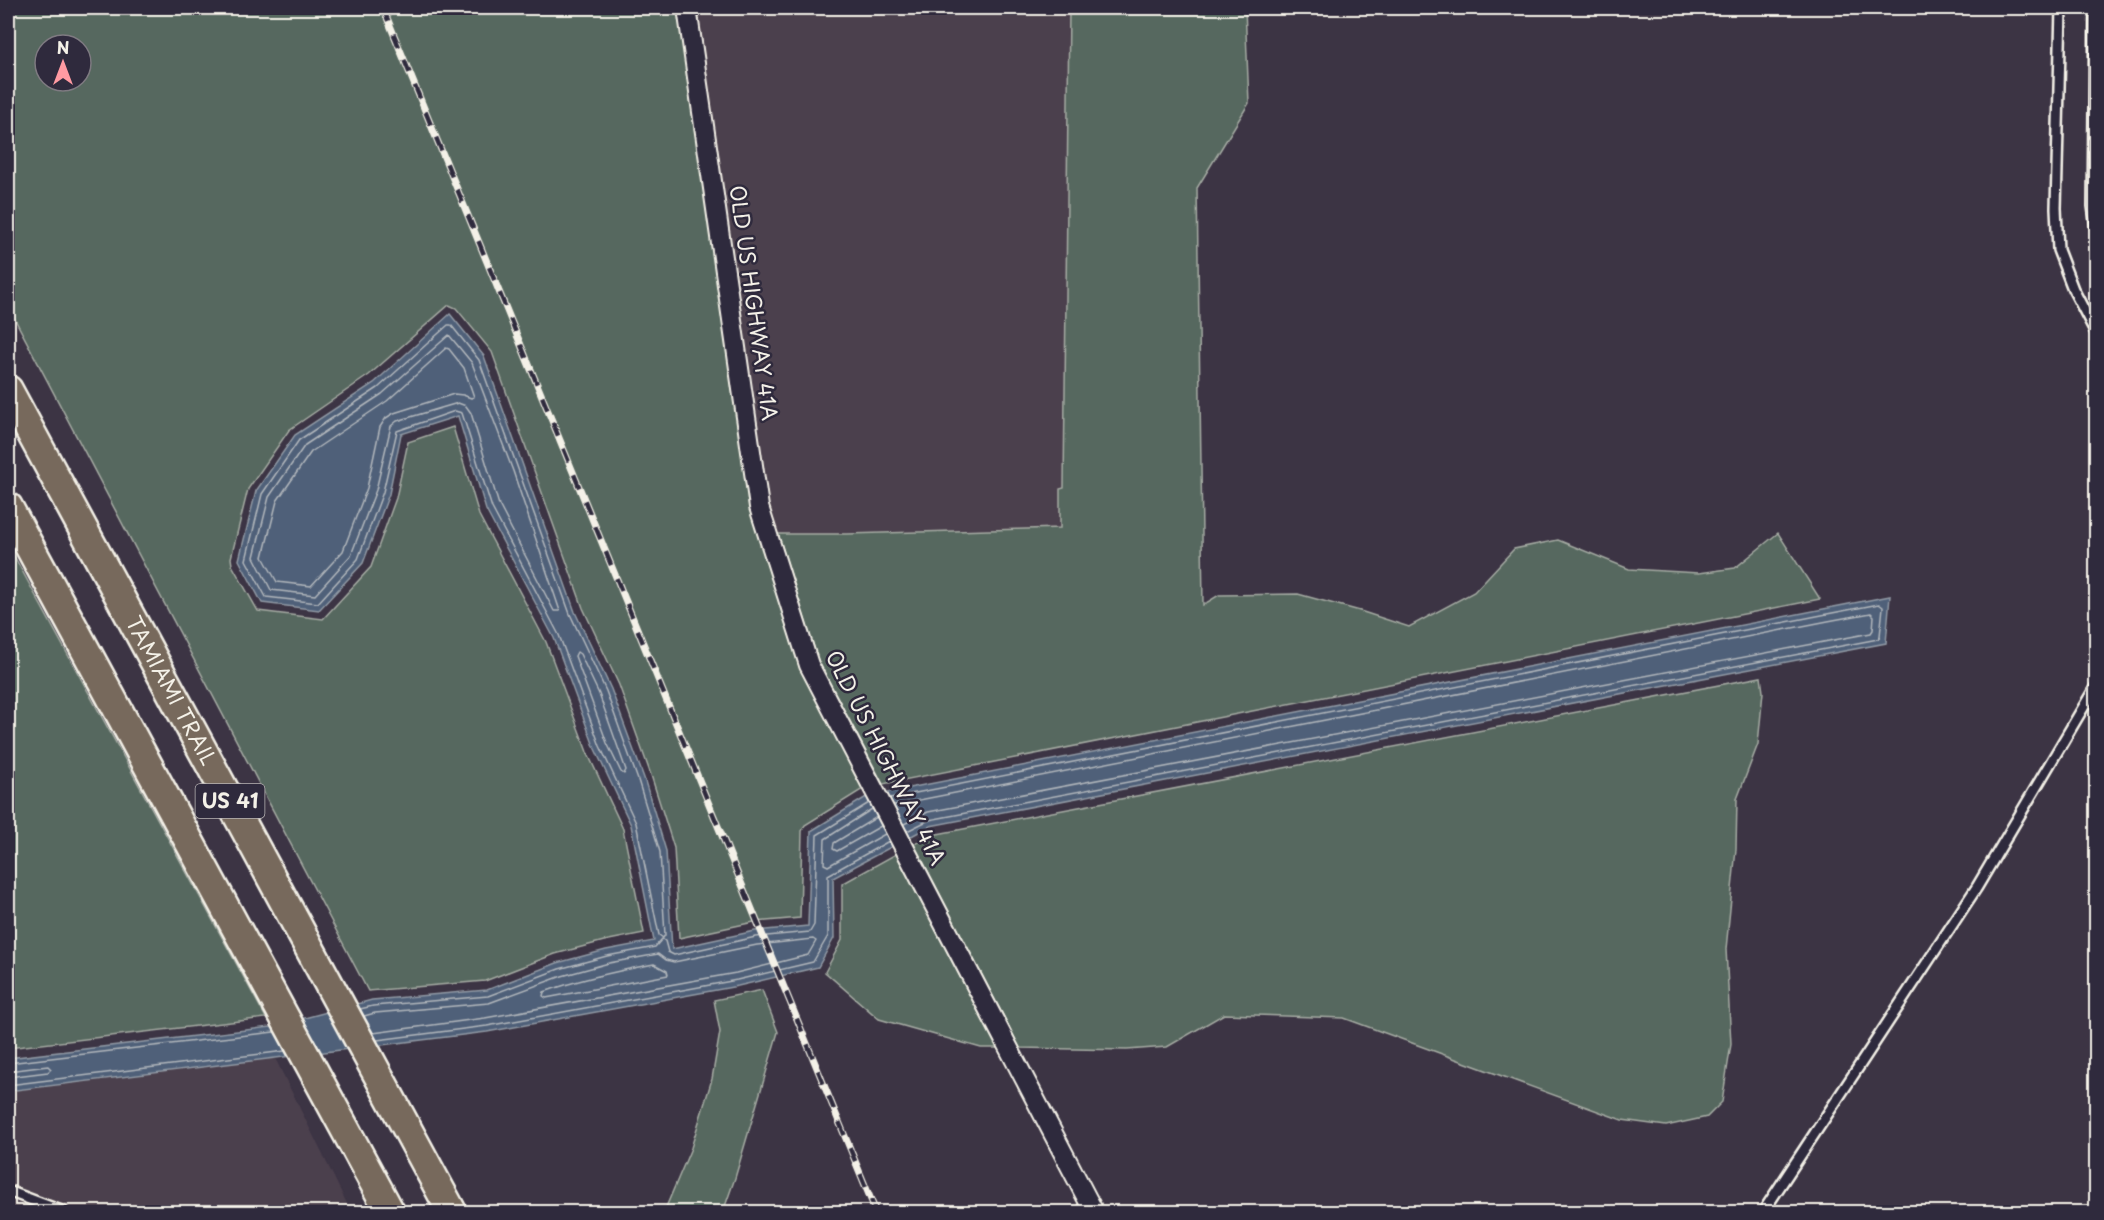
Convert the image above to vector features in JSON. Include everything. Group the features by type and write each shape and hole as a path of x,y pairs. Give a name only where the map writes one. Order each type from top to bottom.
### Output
{"main road":[{"name":"TAMIAMI TRAIL","path":"8,390 452,1212"},
{"name":"US 41","path":"8,507 390,1212"}],"street":[{"name":"OLD US HIGHWAY 41A","path":"687,8 759,507 810,665 1094,1212"}],"lane":[{"path":"2061,8 2056,208 2058,250 2073,289 2097,333"},
{"path":"2095,8 2093,206 2097,228"},
{"path":"1763,1212 1977,887 2097,687"},
{"path":"8,1191 64,1212"}],"shaded area":[{"path":"697,8 1069,8 1064,489 1060,489 1060,528 778,534 769,504"},
{"path":"275,1058 351,1212 8,1212 8,1091"}],"green space":[{"path":"8,8 678,8 750,509 800,669 863,789 805,825 802,831 800,918 754,922 679,938 674,848 619,685 583,608 492,352 456,308 449,305 369,375 289,430 248,489 231,558 232,565 258,611 323,619 371,567 396,498 408,442 453,427 479,515 546,642 587,752 623,829 644,933 555,954 485,981 368,991 8,306"},
{"path":"1069,8 1245,8 1249,103 1197,188 1203,605 1219,595 1298,594 1409,627 1474,592 1514,549 1558,540 1629,569 1699,573 1735,568 1778,533 1820,599 883,784 818,660 778,534 1060,528 1060,489 1064,488"},
{"path":"8,545 266,1018 8,1048"},
{"path":"1761,677 1763,692 1758,744 1737,799 1736,849 1726,949 1731,1044 1722,1102 1707,1117 1666,1126 1622,1120 1344,1018 1224,1014 1167,1047 1127,1050 1020,1048 914,844 932,835"},
{"path":"896,854 997,1048 981,1048 879,1019 825,972 842,940 842,884"},
{"path":"762,990 778,1032 723,1212 664,1212 691,1148 712,1079 720,1032 714,1000"}],"water":[{"path":"450,314 484,356 575,612 611,689 644,778 666,851 672,949 755,931 808,926 811,831 868,796 1890,596 1886,643 930,826 833,878 834,938 818,967 738,986 487,1032 8,1091 8,1058 271,1027 372,1000 487,990 557,963 606,950 654,941 631,825 595,749 554,638 486,510 458,416 401,434 389,494 363,563 319,610 262,603 239,560 256,491 295,435 374,383"}],"railway":[{"path":"383,8 876,1212"}]}
